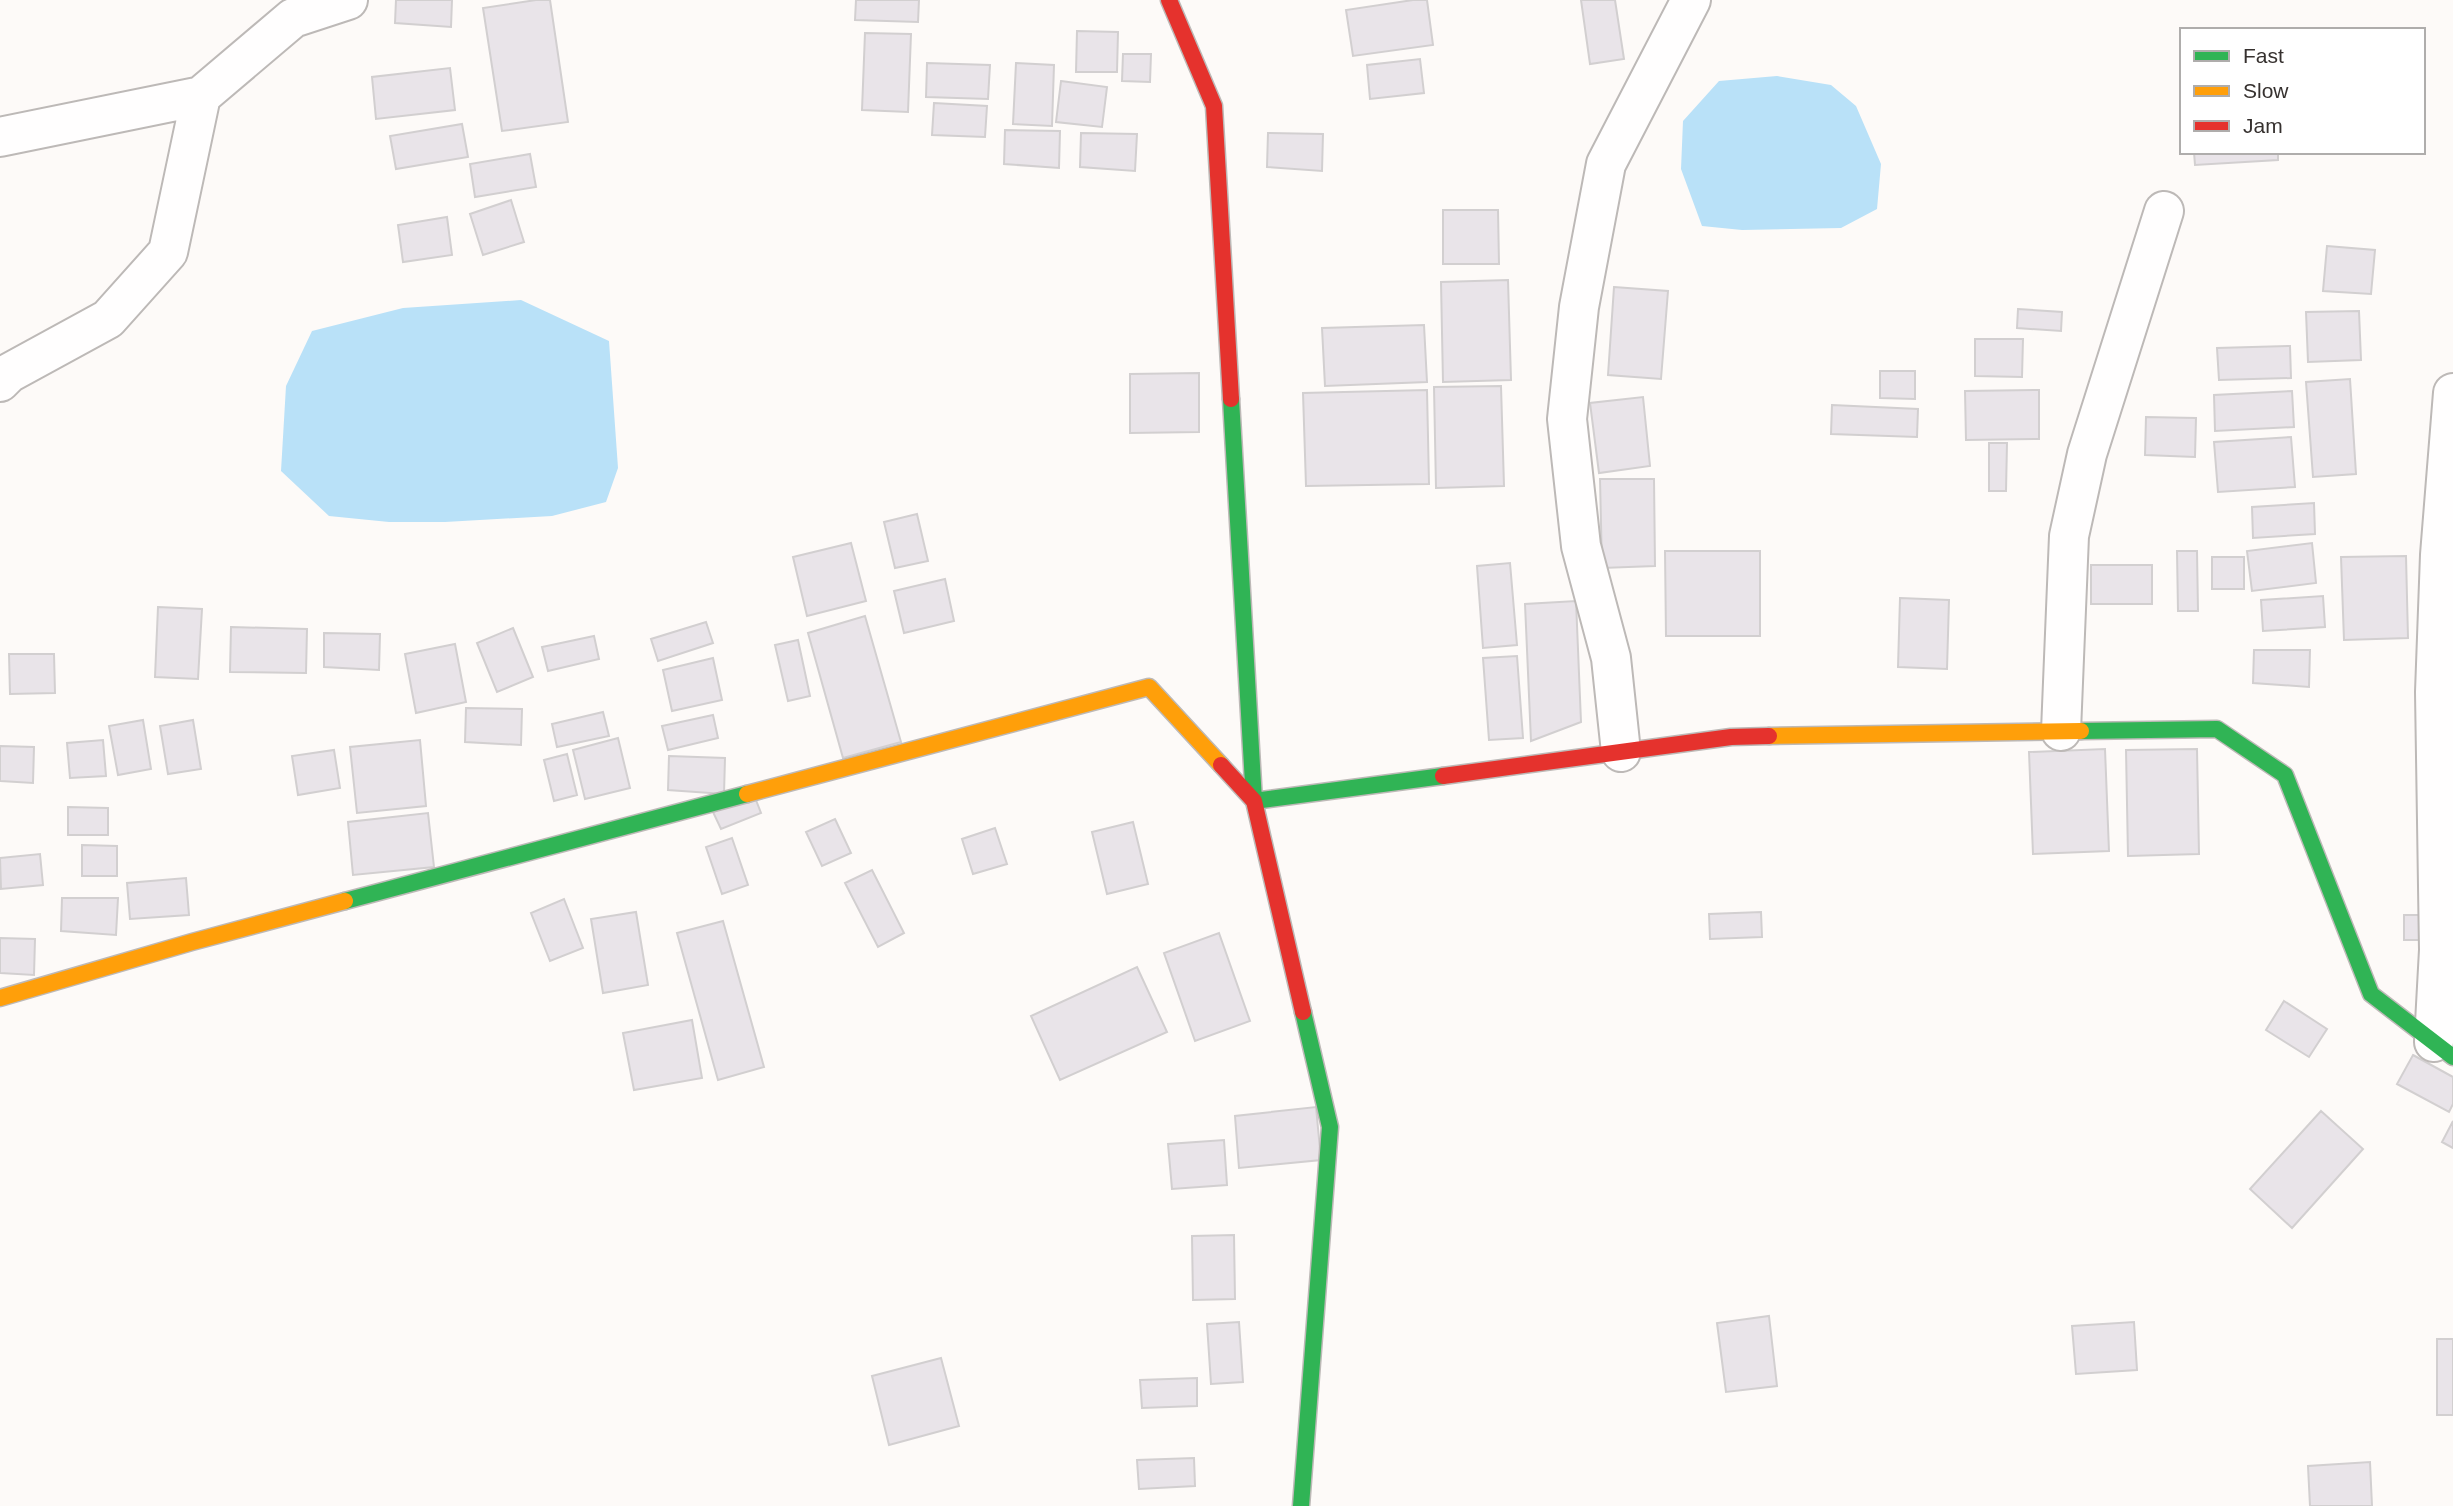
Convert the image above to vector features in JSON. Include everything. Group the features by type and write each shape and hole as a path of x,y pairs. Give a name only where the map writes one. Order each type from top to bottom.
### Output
{"street":[{"path":"0,137 201,96 293,18 348,0"},
{"path":"1169,0 1214,106 1254,801 1330,1127 1301,1506"},
{"path":"1621,752 1611,658 1581,546 1567,419 1578,307 1606,164 1691,0"},
{"path":"0,382 9,373 108,319 168,252 201,96"},
{"path":"2061,731 2069,536 2087,454 2164,211"},
{"path":"2443,1049 2439,950 2444,673 2440,555 2453,393"},
{"path":"0,999 206,938 1149,687 1254,801"},
{"path":"1254,801 1731,737 2217,729 2285,775 2371,994 2443,1049"}],"water":[{"path":"1777,76 1831,85 1856,106 1881,164 1877,209 1841,228 1742,230 1702,226 1681,169 1683,121 1719,81"},
{"path":"521,300 609,341 618,468 606,502 552,516 389,522 329,516 281,471 286,386 312,331 403,308"}],"building":[{"path":"396,0 452,0 451,27 395,23"},
{"path":"550,0 568,122 502,131 483,8"},
{"path":"856,0 919,0 918,22 855,20"},
{"path":"1427,0 1433,45 1353,56 1346,10"},
{"path":"1581,0 1615,0 1624,59 1590,64"},
{"path":"1077,31 1118,32 1117,72 1076,72"},
{"path":"865,33 911,34 908,112 862,110"},
{"path":"1123,54 1151,54 1150,82 1122,81"},
{"path":"1420,59 1424,93 1370,99 1367,65"},
{"path":"927,63 990,65 988,99 926,97"},
{"path":"1016,63 1054,65 1052,126 1013,124"},
{"path":"450,68 455,110 376,119 372,77"},
{"path":"1061,81 1107,87 1102,127 1056,122"},
{"path":"934,103 987,106 985,137 932,135"},
{"path":"462,124 468,157 396,169 390,136"},
{"path":"1005,130 1060,131 1059,168 1004,164"},
{"path":"1081,133 1137,134 1135,171 1080,167"},
{"path":"1268,133 1323,134 1322,171 1267,167"},
{"path":"530,154 536,187 475,197 470,164"},
{"path":"2194,154 2278,154 2278,160 2195,165"},
{"path":"511,200 524,242 483,255 470,214"},
{"path":"1443,210 1498,210 1499,264 1443,264"},
{"path":"447,217 452,255 403,262 398,225"},
{"path":"2327,246 2375,250 2371,294 2323,291"},
{"path":"1508,280 1511,380 1443,382 1441,282"},
{"path":"1614,287 1668,291 1661,379 1608,375"},
{"path":"2018,309 2062,312 2061,331 2017,328"},
{"path":"2359,311 2361,360 2308,362 2306,312"},
{"path":"1424,325 1427,382 1325,386 1322,328"},
{"path":"1975,339 2023,339 2022,377 1975,376"},
{"path":"2290,346 2291,378 2219,380 2217,348"},
{"path":"1880,371 1915,371 1915,399 1880,398"},
{"path":"1199,373 1199,432 1130,433 1130,374"},
{"path":"2350,379 2356,474 2313,477 2306,382"},
{"path":"1501,386 1504,486 1436,488 1434,387"},
{"path":"1427,390 1429,484 1306,486 1303,393"},
{"path":"2039,390 2039,439 1966,440 1965,391"},
{"path":"2292,391 2294,427 2215,431 2214,395"},
{"path":"1643,397 1650,466 1599,473 1590,403"},
{"path":"1832,405 1918,409 1917,437 1831,434"},
{"path":"2146,417 2196,418 2195,457 2145,455"},
{"path":"2291,437 2295,487 2218,492 2214,442"},
{"path":"1989,443 2007,443 2006,491 1989,491"},
{"path":"1600,479 1654,479 1655,566 1602,568"},
{"path":"2314,503 2315,534 2253,538 2252,507"},
{"path":"917,514 928,561 895,568 884,522"},
{"path":"851,543 866,601 807,616 793,557"},
{"path":"2312,543 2316,583 2252,591 2247,551"},
{"path":"1665,551 1760,551 1760,636 1666,636"},
{"path":"2177,551 2197,551 2198,611 2178,611"},
{"path":"2406,556 2408,638 2344,640 2341,557"},
{"path":"2212,557 2244,557 2244,589 2212,589"},
{"path":"1510,563 1517,645 1483,648 1477,566"},
{"path":"2091,565 2152,565 2152,604 2091,604"},
{"path":"945,579 954,621 904,633 894,591"},
{"path":"2323,596 2325,627 2263,631 2261,600"},
{"path":"1900,598 1949,600 1947,669 1898,667"},
{"path":"1576,601 1581,722 1531,741 1525,604"},
{"path":"158,607 202,609 198,679 155,677"},
{"path":"865,616 901,742 843,758 808,633"},
{"path":"706,622 713,643 658,661 651,639"},
{"path":"231,627 307,629 306,673 230,672"},
{"path":"513,628 533,677 497,692 477,643"},
{"path":"324,633 380,634 379,670 324,667"},
{"path":"594,636 599,659 548,671 542,647"},
{"path":"798,640 810,696 788,701 775,645"},
{"path":"455,644 466,702 416,713 405,654"},
{"path":"2254,650 2310,650 2309,687 2253,683"},
{"path":"9,654 54,654 55,693 10,694"},
{"path":"1517,656 1523,738 1489,740 1483,658"},
{"path":"713,658 722,700 672,711 663,670"},
{"path":"466,708 522,709 521,745 465,742"},
{"path":"603,712 609,736 557,747 552,724"},
{"path":"713,715 718,738 668,750 662,726"},
{"path":"143,720 151,769 118,775 109,726"},
{"path":"193,720 201,769 168,774 160,726"},
{"path":"618,738 630,788 585,799 573,750"},
{"path":"103,740 106,776 70,778 67,743"},
{"path":"420,740 426,806 357,813 350,747"},
{"path":"0,746 34,747 33,783 0,781"},
{"path":"2105,749 2109,851 2033,854 2029,752"},
{"path":"2197,749 2199,854 2128,856 2126,750"},
{"path":"334,750 340,788 298,795 292,756"},
{"path":"567,754 577,795 554,801 544,760"},
{"path":"669,756 725,758 724,794 668,790"},
{"path":"754,795 761,813 721,829 713,812"},
{"path":"68,807 108,808 108,835 68,835"},
{"path":"428,813 434,867 353,875 348,822"},
{"path":"835,819 851,853 822,866 806,832"},
{"path":"1133,822 1148,884 1107,894 1092,832"},
{"path":"995,828 1007,864 973,874 962,839"},
{"path":"732,838 748,885 722,894 706,847"},
{"path":"82,845 117,846 117,876 82,876"},
{"path":"40,854 43,885 1,889 0,858"},
{"path":"872,870 904,933 878,947 845,883"},
{"path":"186,878 189,915 130,919 127,883"},
{"path":"62,898 118,898 116,935 61,931"},
{"path":"564,899 583,948 550,961 531,913"},
{"path":"636,912 648,985 603,993 591,919"},
{"path":"1761,912 1762,937 1710,939 1709,914"},
{"path":"2404,915 2435,915 2435,940 2404,940"},
{"path":"723,921 764,1067 718,1080 677,933"},
{"path":"1219,933 1250,1021 1195,1041 1164,953"},
{"path":"0,938 35,939 34,975 0,973"},
{"path":"1137,967 1167,1032 1060,1080 1031,1016"},
{"path":"2284,1001 2327,1029 2309,1057 2266,1030"},
{"path":"692,1020 702,1078 634,1090 623,1033"},
{"path":"2413,1055 2453,1077 2453,1104 2449,1112 2397,1084"},
{"path":"1316,1107 1321,1160 1239,1168 1235,1116"},
{"path":"2321,1111 2363,1149 2292,1228 2250,1189"},
{"path":"2453,1121 2453,1148 2442,1142"},
{"path":"1224,1140 1227,1185 1172,1189 1168,1144"},
{"path":"1234,1235 1235,1299 1193,1300 1192,1236"},
{"path":"1769,1316 1777,1386 1726,1392 1717,1323"},
{"path":"1239,1322 1243,1382 1211,1384 1207,1324"},
{"path":"2134,1322 2137,1370 2076,1374 2072,1326"},
{"path":"2437,1339 2453,1339 2453,1415 2437,1415"},
{"path":"941,1358 959,1426 889,1445 872,1376"},
{"path":"1197,1378 1197,1406 1142,1408 1140,1380"},
{"path":"1194,1458 1195,1486 1139,1489 1137,1460"},
{"path":"2370,1462 2372,1506 2310,1506 2308,1466"}],"traffic: fast":[{"path":"1231,399 1254,801 1443,776"},
{"path":"2081,731 2217,729 2285,775 2371,994 2453,1057"},
{"path":"345,901 747,794"},
{"path":"1301,1506 1330,1127 1303,1012"}],"traffic: slow":[{"path":"747,794 1149,687 1221,765"},
{"path":"1769,736 2081,731"},
{"path":"0,998 345,901"}],"traffic: jam":[{"path":"1169,0 1214,106 1231,399"},
{"path":"1443,776 1731,737 1769,736"},
{"path":"1221,765 1254,801 1303,1012"}]}
